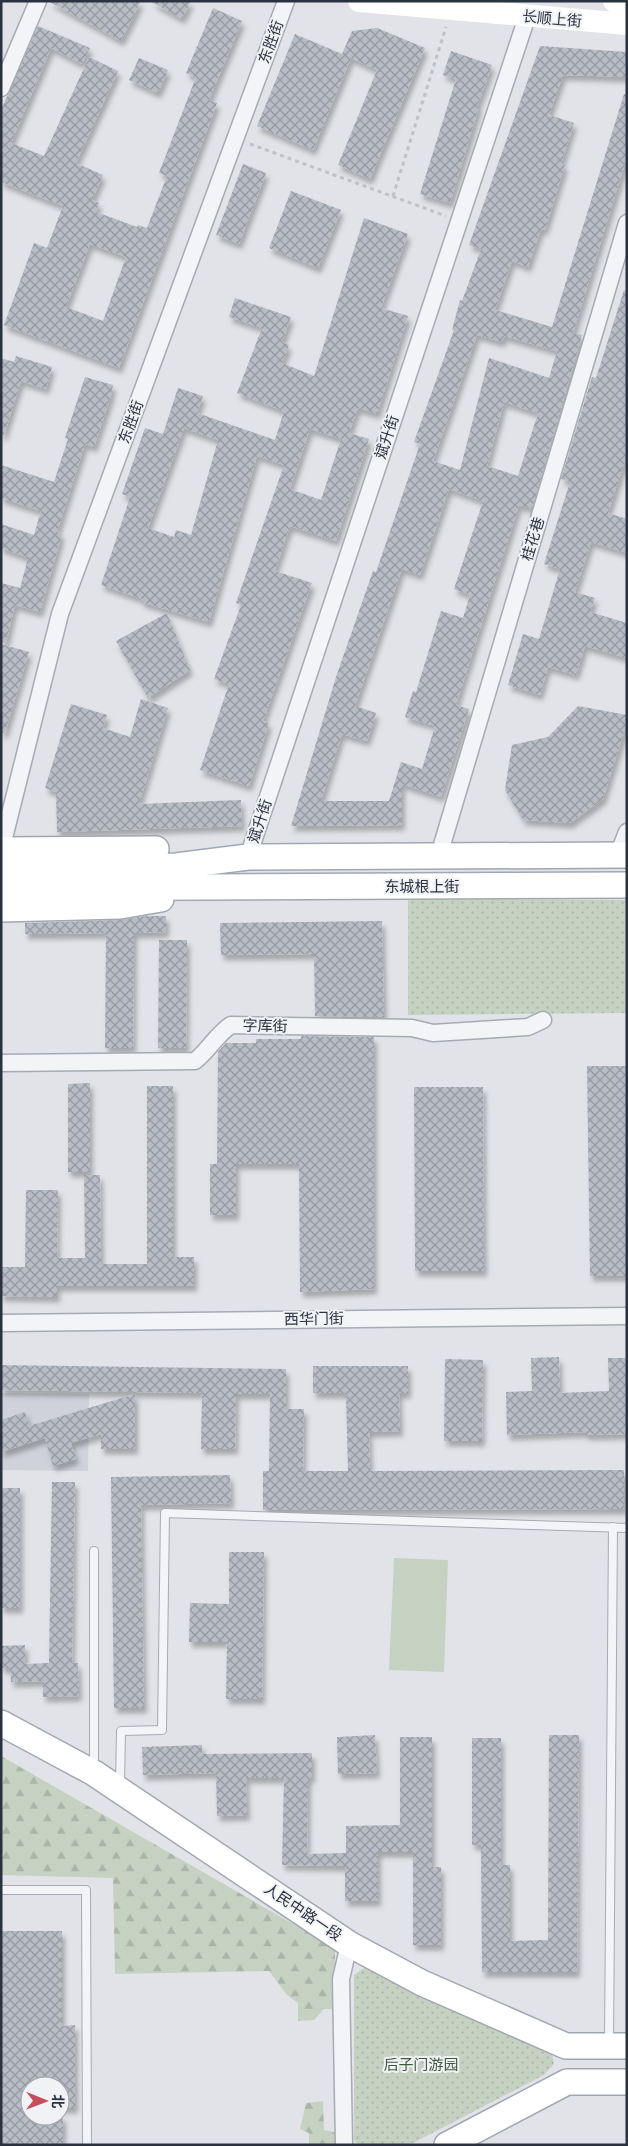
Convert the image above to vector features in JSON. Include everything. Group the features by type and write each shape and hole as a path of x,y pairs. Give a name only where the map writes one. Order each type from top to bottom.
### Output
{"main road":[{"name":"长顺上街","path":"359,1 527,17 627,24"},
{"path":"614,1 627,2"},
{"path":"1,850 188,850 248,856 439,855 624,847"},
{"path":"1,868 176,866 248,856"},
{"name":"东城根上街","path":"1,888 627,885"},
{"name":"东城根上街","path":"1,909 120,906 218,888"},
{"name":"人民中路一段","path":"1,1723 94,1773 349,1944 422,1983 566,2046 618,2046"},
{"path":"566,2046 571,2056 571,2069 567,2082"},
{"path":"447,2145 567,2082 627,2082"}],"street":[{"path":"1,88 38,1"},
{"name":"东胜街","path":"1,850 60,614 286,1"},
{"name":"斌升街","path":"248,856 527,17"},
{"name":"桂花巷","path":"439,855 627,223"},
{"name":"字库街","path":"1,1063 195,1061 208,1051 211,1043 231,1025 412,1028 433,1033 528,1027 542,1020"},
{"name":"西华门街","path":"1,1323 627,1316"},
{"path":"344,2145 341,1979 349,1944"}],"lane":[{"path":"120,1790 121,1731 162,1730 165,1513 627,1528"},
{"path":"613,1527 618,2046"},
{"path":"94,1552 94,1773"},
{"path":"1,1890 86,1890 86,2145"}],"path":[{"path":"393,196 452,10"},
{"path":"235,139 459,221"}],"shaded area":[{"path":"1,1393 89,1394 88,1471 1,1470"}],"green space":[{"path":"408,899 627,900 627,1013 408,1015"},
{"path":"394,1558 448,1560 444,1672 389,1670"},
{"path":"1,1756 335,1948 335,2009 324,2009 314,2020 298,2021 298,2003 287,1995 269,1971 115,1974 113,1878 1,1875"},
{"name":"后子门游园","path":"368,1965 548,2051 552,2054 554,2064 544,2075 409,2145 358,2145 354,2140 354,1975"},
{"path":"323,2101 324,2130 338,2133 339,2145 309,2145 309,2133 300,2129 306,2103"}],"building":[{"path":"48,1 141,1 121,41"},
{"path":"150,1 191,1 182,19"},
{"path":"213,8 242,21 209,100 217,103 119,368 4,325 34,243 47,248 63,206 1,182 1,110 38,26 90,48 82,64 51,48 11,143 44,156 89,57 118,71 76,163 103,175 92,200 99,203 96,212 137,227 138,225 147,228 167,176 159,173 196,77 186,73","holes":["90,244 126,257 103,321 66,307"]},
{"path":"377,28 425,48 370,179 338,165 377,70 351,58 313,150 257,126 295,34 342,54 352,31"},
{"path":"540,46 627,52 627,77 563,75 549,115 574,123 561,164 565,165 545,230 541,229 528,267 512,261 495,310 552,327 624,94 627,95 627,157 573,333 582,335 532,509 519,505 456,705 469,709 441,797 402,784 402,825 291,826 336,677 373,571 376,572 420,444 414,442 454,330 452,330 460,300 462,301 481,249 469,245","holes":["477,335 502,342 504,336 557,351 549,378 489,358 460,470 433,461","504,402 538,413 518,476 487,466","449,489 483,501 454,589 470,595 463,618 441,611 416,692 413,691 405,717 435,726 422,769 401,762 389,801 321,801 342,734 367,741 376,713 355,706 402,569 420,575"]},
{"path":"451,51 492,65 477,107 479,107 450,203 420,194 456,79 443,75"},
{"path":"139,58 168,70 158,93 129,80"},
{"path":"243,164 266,173 239,244 216,235"},
{"path":"291,191 341,210 318,268 269,248"},
{"path":"364,218 408,234 381,308 408,316 377,414 358,408 349,433 369,439 336,541 290,526 275,571 312,583 263,721 269,723 249,786 200,770 229,684 214,679 241,605 236,603 284,465 257,456 209,622 141,602 142,599 101,585 130,497 122,494 145,428 163,434 178,388 203,396 197,413 275,440 284,411 237,393 262,328 229,317 235,298 291,317 282,342 289,345 282,363 314,376","holes":["184,428 218,440 191,535 176,530 174,537 148,528","310,429 341,439 321,500 290,489"]},
{"path":"624,290 627,291 627,454 608,513 627,519 627,553 591,542 575,592 595,598 590,612 627,623 627,658 585,646 576,675 548,667 540,695 508,685 523,634 539,639 560,569 544,564 570,482 561,479 592,377 596,378"},
{"path":"16,356 52,367 46,389 21,381 4,435 1,435 1,358 14,362"},
{"path":"85,377 113,385 111,396 94,447 85,444 57,532 62,534 40,612 15,605 6,643 1,642 1,583 20,588 27,557 1,548 1,524 34,535 41,511 1,498 1,465 54,482 68,439 65,438"},
{"path":"167,613 190,670 148,698 116,641"},
{"path":"1,644 29,652 5,733 1,733"},
{"path":"141,699 168,708 139,804 241,800 242,826 57,832 56,792 45,788 71,704 107,715 103,728 130,737"},
{"path":"578,706 627,715 627,723 603,799 570,823 523,820 505,790 512,745 548,737"},
{"path":"146,916 166,916 166,932 134,933 133,1048 105,1048 106,933 25,934 25,923 120,920"},
{"path":"382,921 384,1017 315,1016 314,954 221,955 220,923"},
{"path":"159,940 187,940 186,1048 158,1048"},
{"path":"301,1036 374,1037 374,1289 300,1292 299,1164 236,1164 236,1215 210,1215 210,1164 217,1164 218,1052 226,1043 256,1043 256,1039 301,1039"},
{"path":"587,1066 627,1066 627,1276 590,1276"},
{"path":"90,1083 90,1172 68,1172 68,1084"},
{"path":"147,1086 173,1086 173,1257 194,1257 194,1286 57,1286 57,1297 1,1296 1,1267 25,1267 26,1190 58,1190 57,1258 85,1258 84,1175 100,1175 101,1264 147,1264"},
{"path":"414,1087 483,1087 484,1271 415,1271"},
{"path":"559,1357 560,1393 609,1391 608,1358 627,1358 627,1434 585,1435 585,1432 507,1435 506,1392 532,1391 531,1358"},
{"path":"445,1359 483,1360 482,1441 444,1441"},
{"path":"1,1365 286,1369 286,1409 304,1409 303,1471 348,1471 346,1393 313,1393 313,1366 408,1366 408,1393 399,1393 400,1431 369,1432 370,1471 624,1470 624,1509 263,1510 263,1471 269,1471 270,1394 236,1394 235,1449 201,1449 202,1393 1,1390"},
{"path":"135,1394 135,1449 101,1449 101,1434 71,1443 76,1459 53,1466 45,1438 1,1452 1,1420 25,1412 29,1426"},
{"path":"230,1475 231,1503 141,1505 144,1708 114,1708 111,1477"},
{"path":"52,1482 75,1482 72,1663 78,1663 79,1696 43,1697 43,1681 11,1682 10,1668 1,1668 1,1646 25,1645 25,1664 49,1663"},
{"path":"1,1488 20,1488 20,1608 1,1608"},
{"path":"229,1552 264,1552 262,1699 226,1699 227,1642 189,1642 190,1603 229,1604"},
{"path":"375,1735 377,1773 338,1774 337,1737"},
{"path":"549,1735 579,1735 577,1972 482,1972 481,1845 472,1845 472,1738 501,1738 501,1865 510,1865 510,1941 548,1940"},
{"path":"400,1737 432,1737 432,1867 441,1867 441,1945 413,1945 413,1852 378,1852 378,1901 345,1901 345,1866 282,1865 284,1778 246,1778 247,1815 217,1816 216,1773 143,1775 142,1747 202,1745 202,1754 312,1753 312,1778 308,1778 307,1854 346,1853 346,1826 400,1825"},
{"path":"1,1931 62,1931 62,2026 75,2025 75,2108 70,2108 70,2076 20,2076 20,2126 63,2126 63,2145 1,2145"}]}
